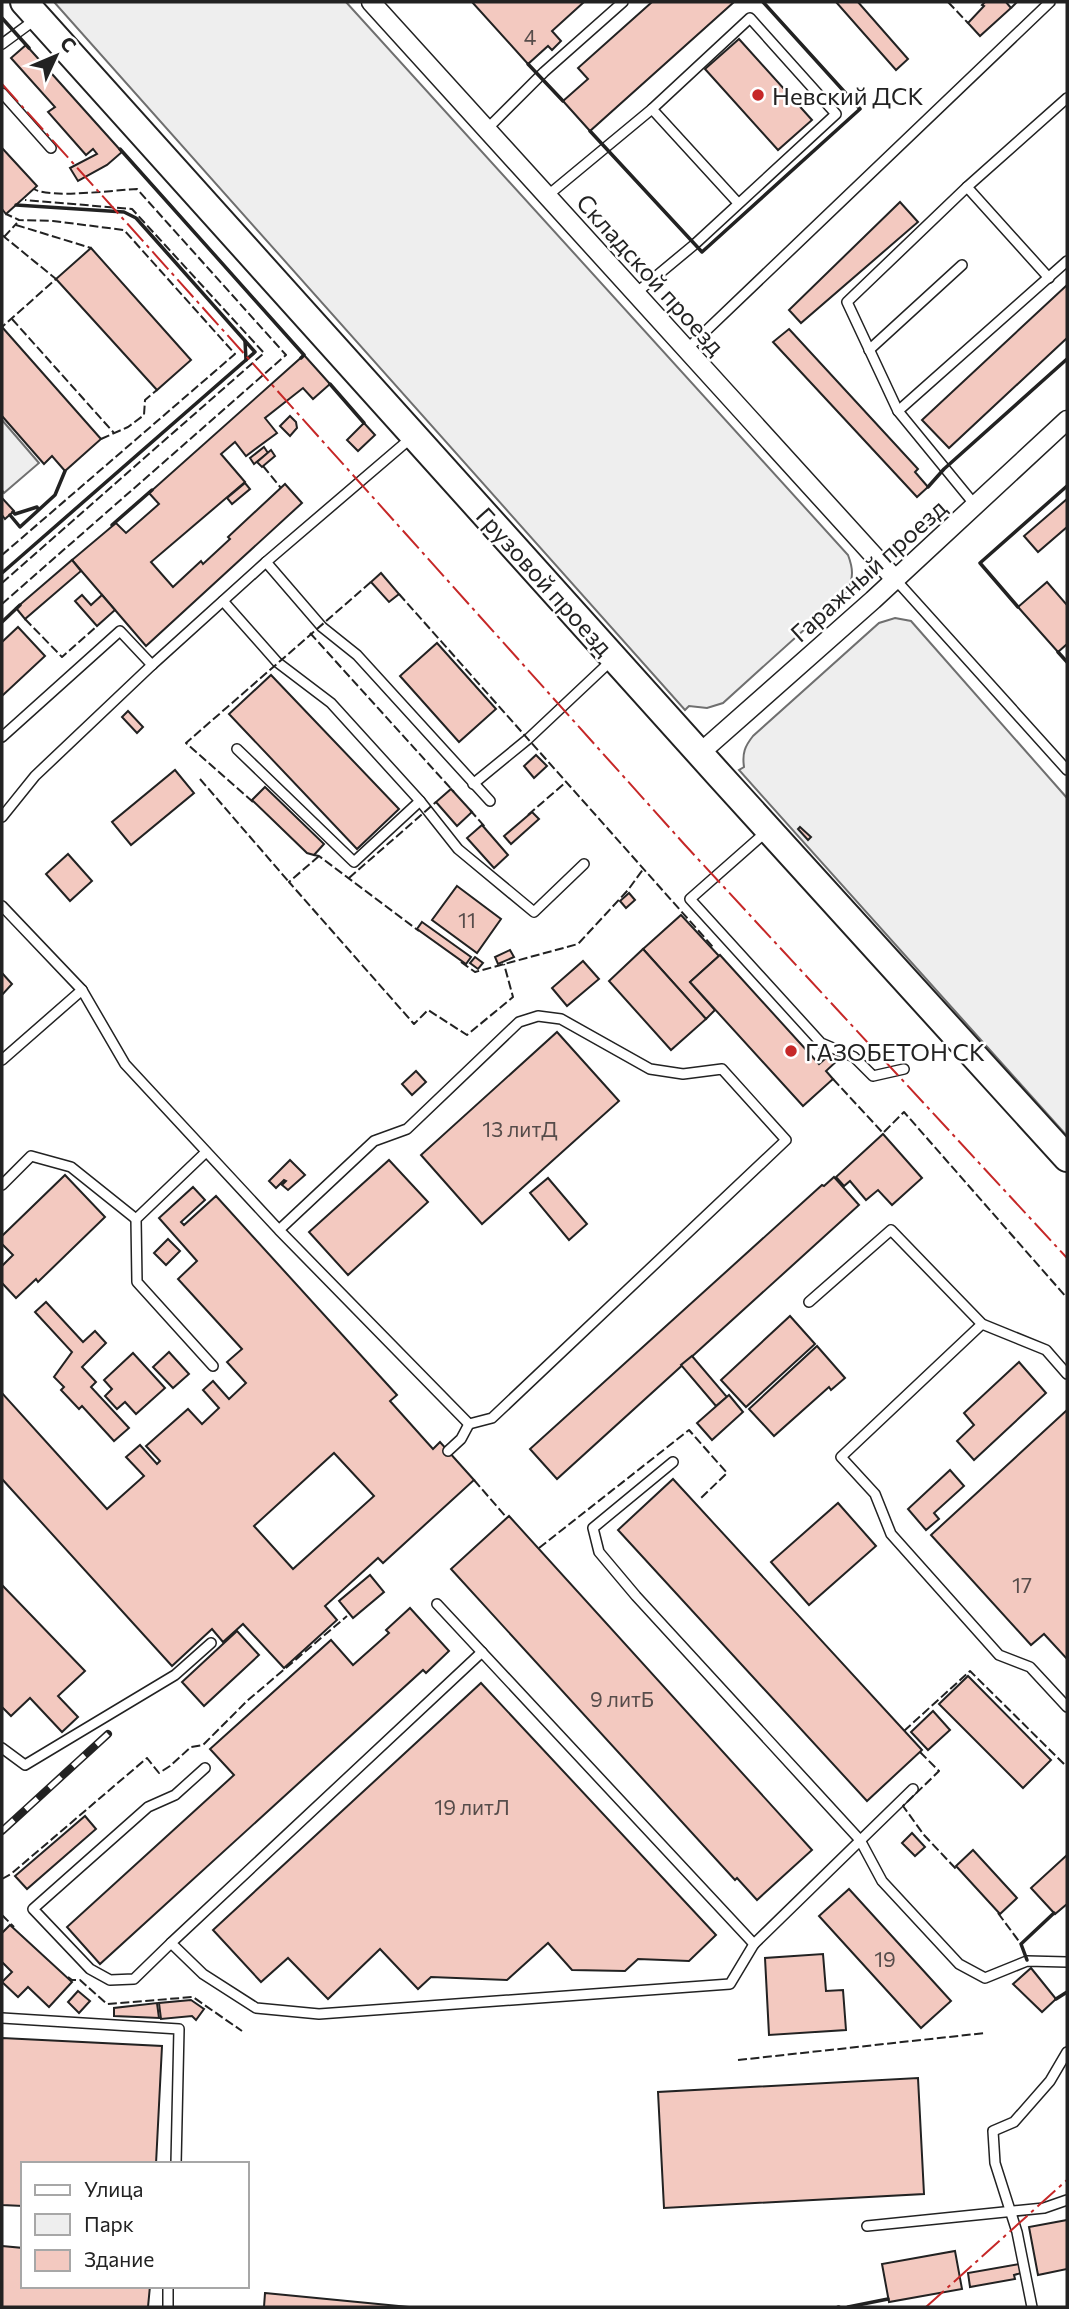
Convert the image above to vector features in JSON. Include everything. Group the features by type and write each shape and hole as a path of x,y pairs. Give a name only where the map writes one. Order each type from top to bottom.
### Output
{"street":[{"name":"Складской проезд","path":"371,2 895,579"},
{"name":"Грузовой проезд","path":"31,10 1067,1158"},
{"name":"Гаражный проезд","path":"700,754 1067,420"}],"lane":[{"path":"487,129 544,72 623,2"},
{"path":"687,349 1050,2"},
{"path":"2,44 31,10"},
{"path":"547,196 652,108 750,18 836,114 695,244 636,293"},
{"path":"2,93 51,148"},
{"path":"975,505 898,411 847,302 967,187 1067,98"},
{"path":"652,108 738,203"},
{"path":"967,187 1049,278"},
{"path":"898,411 1067,261"},
{"path":"869,350 962,265"},
{"path":"2,817 35,776 152,665 266,562 415,435"},
{"path":"266,562 322,627 357,655 490,801"},
{"path":"895,579 1067,770"},
{"path":"223,601 277,662 331,703 420,801 458,849 534,912 584,864"},
{"path":"2,737 120,631 152,665"},
{"path":"473,784 528,739 614,658"},
{"path":"237,749 354,862 420,801"},
{"path":"770,829 690,899 821,1043 854,1057 873,1076 904,1069"},
{"path":"2,906 82,990 125,1064 279,1230 469,1424"},
{"path":"2,1060 82,990"},
{"path":"279,1230 374,1141 407,1129 519,1022 538,1016 561,1019 650,1069 683,1073 722,1069 786,1140 492,1418 469,1424 461,1439 449,1451"},
{"path":"206,1152 136,1219 137,1282 213,1366"},
{"path":"2,1185 31,1156 71,1167 136,1219"},
{"path":"809,1302 891,1230 982,1324 1046,1350 1067,1374"},
{"path":"982,1324 841,1457 875,1494 891,1534 999,1655 1030,1667 1067,1707"},
{"path":"673,1462 593,1528 600,1552 636,1596 860,1840 882,1881 959,1964 985,1978 1027,1961 1067,1962"},
{"path":"438,1604 754,1944"},
{"path":"2,1748 25,1765 175,1675 211,1643"},
{"path":"205,1768 175,1795 148,1807 33,1909 90,1969 110,1980 134,1979 482,1652"},
{"path":"171,1943 203,1974 256,2008 319,2014 730,1984 754,1944 913,1789"},
{"path":"2,2018 179,2029 176,2162"},
{"path":"1032,2307 1012,2212 995,2163 993,2131 1014,2122 1050,2081 1067,2052"},
{"path":"867,2226 1044,2208 1067,2200"},
{"path":"168,2288 168,2307"}],"green space":[{"path":"54,2 346,2 848,555 852,573 847,591 723,703 707,708 689,706 685,710"},
{"path":"2,420 39,463 4,493 2,490"},
{"path":"895,618 911,621 1067,798 1067,1136 739,770 744,767 745,750 753,736 879,623"}],"building":[{"path":"472,2 584,2 552,31 561,41 552,50 548,46 528,64"},
{"path":"652,2 734,2 590,131 563,101 588,79 578,68"},
{"path":"836,2 858,2 908,59 896,70"},
{"path":"985,2 1006,2 1011,8 980,36 968,23"},
{"name":"Невский ДСК","path":"739,39 812,120 778,150 705,69"},
{"path":"26,45 122,152 107,165 78,181 70,168 97,154 93,149 86,155 48,112 55,107 11,58"},
{"path":"2,148 37,186 6,214 2,209"},
{"path":"900,202 918,222 801,323 789,310"},
{"path":"91,248 191,360 157,390 56,279"},
{"path":"1067,285 1067,338 949,448 922,420"},
{"path":"2,327 101,439 65,471 52,456 44,464 2,416"},
{"path":"789,329 918,469 915,472 928,487 917,497 773,342"},
{"path":"304,355 330,384 313,399 303,388 265,418 277,433 246,456 235,442 221,454 245,482 151,562 173,587 201,561 203,564 285,484 302,503 146,646 72,560 116,523 126,533 159,504 149,493"},
{"path":"290,416 296,422 297,428 290,436 280,426"},
{"path":"364,423 375,435 358,451 347,440"},
{"path":"264,447 268,453 254,464 250,458"},
{"path":"271,450 275,456 262,467 257,462"},
{"path":"245,483 250,489 232,504 227,498"},
{"path":"2,498 14,511 5,519 2,515"},
{"path":"1067,499 1067,527 1038,552 1024,536"},
{"path":"72,560 81,571 25,619 16,608"},
{"path":"381,573 399,594 389,602 371,582"},
{"path":"1047,582 1067,605 1067,644 1058,652 1018,607"},
{"path":"82,595 91,605 102,595 115,610 97,626 75,601"},
{"path":"18,627 45,656 2,696 2,642"},
{"path":"437,643 496,709 459,742 400,676"},
{"path":"271,675 399,809 357,849 229,714"},
{"path":"128,711 143,727 137,733 122,717"},
{"path":"536,755 547,766 534,778 524,766"},
{"path":"175,770 194,793 131,845 112,822"},
{"path":"265,787 324,844 314,855 307,853 252,800"},
{"path":"451,789 472,812 457,826 436,802"},
{"path":"532,812 539,819 511,844 504,836"},
{"path":"482,825 508,855 494,868 467,838"},
{"path":"800,827 811,837 808,840 798,829"},
{"path":"68,854 92,881 70,901 46,874"},
{"path":"457,886 501,919 477,953 432,920"},
{"path":"629,893 635,900 626,908 620,901"},
{"path":"681,915 719,956 690,982 715,1010 706,1019 643,949"},
{"path":"422,922 471,957 466,964 417,929"},
{"path":"643,949 706,1019 671,1050 609,981"},
{"path":"510,950 514,957 498,964 495,957"},
{"path":"720,955 819,1064 833,1052 839,1059 826,1071 833,1079 803,1106 690,982"},
{"path":"475,957 483,963 478,969 470,963"},
{"path":"583,961 599,979 567,1006 552,988"},
{"path":"2,973 12,984 2,995"},
{"path":"557,1032 619,1101 482,1224 421,1155"},
{"path":"416,1071 426,1082 412,1095 402,1084"},
{"path":"883,1134 922,1178 892,1205 878,1190 866,1200 850,1181 844,1186 836,1177"},
{"path":"290,1160 305,1175 288,1190 282,1185 286,1181 284,1180 276,1188 269,1181"},
{"path":"389,1160 428,1202 348,1275 309,1232"},
{"path":"65,1175 105,1217 38,1282 36,1279 16,1298 2,1283 2,1266 13,1255 2,1244 2,1236"},
{"path":"834,1177 859,1205 557,1479 530,1449"},
{"path":"548,1178 587,1224 569,1240 530,1193"},
{"path":"193,1187 205,1200 181,1222 184,1225 216,1196 397,1395 390,1401 433,1449 440,1442 474,1480 383,1563 378,1558 325,1606 337,1620 284,1668 243,1624 223,1642 212,1629 172,1666 2,1479 2,1393 107,1509 144,1476 126,1457 140,1445 157,1464 160,1461 146,1446 188,1409 202,1424 219,1408 203,1390 213,1381 229,1399 246,1383 227,1362 242,1349 178,1279 197,1261 159,1218","holes":["334,1453 374,1496 293,1569 254,1526"]},
{"path":"168,1239 180,1251 166,1265 154,1253"},
{"path":"46,1302 83,1342 95,1331 106,1343 82,1367 96,1382 91,1387 129,1428 114,1441 82,1406 79,1409 61,1390 64,1387 54,1377 72,1352 35,1312"},
{"path":"790,1316 815,1344 746,1407 721,1380"},
{"path":"817,1346 845,1378 831,1390 829,1387 774,1436 749,1409"},
{"path":"169,1352 189,1374 173,1388 153,1367"},
{"path":"133,1353 165,1388 136,1414 125,1402 117,1409 105,1396 112,1389 104,1380"},
{"path":"692,1356 727,1397 716,1406 681,1365"},
{"path":"1019,1362 1046,1393 974,1460 957,1441 974,1425 964,1413"},
{"path":"729,1395 743,1412 712,1440 697,1423"},
{"path":"1067,1410 1067,1659 1044,1634 1031,1645 931,1535"},
{"path":"950,1470 964,1486 934,1513 939,1519 926,1530 908,1509"},
{"path":"673,1479 922,1750 867,1801 618,1530"},
{"path":"838,1503 876,1546 809,1605 771,1562"},
{"path":"509,1516 812,1850 757,1900 737,1878 735,1880 451,1569"},
{"path":"370,1575 384,1592 353,1618 339,1601"},
{"path":"2,1585 85,1671 58,1696 78,1717 62,1732 30,1698 11,1716 2,1707"},
{"path":"410,1608 449,1651 426,1673 423,1670 100,1964 67,1927 234,1775 210,1749 331,1640 353,1665 389,1633 386,1630"},
{"path":"237,1631 259,1655 204,1706 182,1682"},
{"path":"968,1676 1051,1760 1023,1788 939,1704"},
{"path":"481,1683 716,1935 689,1961 638,1959 625,1971 572,1970 548,1943 507,1980 431,1977 418,1989 380,1949 328,1999 288,1958 261,1982 213,1930"},
{"path":"933,1711 950,1730 928,1750 911,1732"},
{"path":"85,1816 96,1829 27,1889 15,1876"},
{"path":"912,1833 925,1847 915,1856 902,1843"},
{"path":"973,1850 1017,1898 1000,1914 956,1866"},
{"path":"1067,1855 1067,1904 1055,1914 1031,1888"},
{"path":"849,1889 951,2001 921,2028 819,1916"},
{"path":"10,1925 72,1982 49,2007 28,1987 18,1997 2,1982 12,1972 2,1962 2,1933"},
{"path":"823,1954 826,1991 843,1990 846,2030 769,2035 765,1958"},
{"path":"1031,1968 1056,1999 1042,2012 1013,1984"},
{"path":"78,1991 90,2001 79,2013 68,2002"},
{"path":"191,2000 204,2009 196,2020 192,2016 161,2019 159,2003"},
{"path":"157,2003 159,2018 114,2016 114,2008"},
{"path":"2,2038 162,2046 156,2162 21,2162 21,2206 2,2205"},
{"path":"918,2078 924,2194 664,2208 658,2092"},
{"path":"1067,2220 1067,2269 1038,2275 1029,2227"},
{"path":"2,2246 21,2248 21,2288 150,2288 148,2307 2,2307"},
{"path":"955,2251 962,2289 889,2302 882,2264"},
{"path":"1019,2264 1021,2273 1014,2275 1015,2279 970,2287 968,2273"},
{"path":"265,2293 409,2307 264,2307"}],"railway":[{"path":"2,1831 108,1734"}],"fence":[{"path":"948,2 968,23"},
{"path":"1011,8 1017,2"},
{"path":"2,604 286,355 137,189 68,194 34,189"},
{"path":"2,583 264,353 132,209 25,200"},
{"path":"2,555 235,354 124,230 53,221 19,220 6,214"},
{"path":"4,237 17,223"},
{"path":"16,225 91,248"},
{"path":"2,235 56,279 2,327"},
{"path":"12,319 114,433"},
{"path":"101,439 128,427 144,415 145,400 157,390"},
{"path":"263,466 281,488"},
{"path":"253,802 186,743 371,582"},
{"path":"399,594 713,947"},
{"path":"25,619 62,657 97,626"},
{"path":"310,633 454,792"},
{"path":"200,779 289,882"},
{"path":"528,815 566,782"},
{"path":"349,878 436,802"},
{"path":"470,810 486,828"},
{"path":"314,855 319,856 419,931"},
{"path":"319,856 289,882 414,1024 428,1010 467,1035 513,997 504,964"},
{"path":"461,962 475,972 578,944 628,890 644,868"},
{"path":"833,1079 883,1133 904,1112 1067,1298"},
{"path":"539,1548 689,1430 727,1473 700,1499"},
{"path":"474,1480 507,1518"},
{"path":"2,1879 147,1758 159,1773 191,1747 203,1745 247,1701 347,1616"},
{"path":"904,1731 970,1671 1067,1767"},
{"path":"920,1752 939,1771 903,1806 924,1835 957,1870"},
{"path":"998,1913 1021,1944"},
{"path":"2,1915 14,1927"},
{"path":"68,1977 80,1980 107,2004 193,1997 242,2031"},
{"path":"738,2060 985,2033"}],"wall":[{"path":"590,131 702,252 860,109 763,2"},
{"path":"2,18 29,48"},
{"path":"528,64 563,101"},
{"path":"120,149 304,355 301,358"},
{"path":"2,573 255,352 136,218 124,212 16,205"},
{"path":"245,341 246,360"},
{"path":"928,487 944,469 1067,359"},
{"path":"330,384 364,423"},
{"path":"10,515 20,527 55,495 65,471"},
{"path":"1018,607 980,563 1067,486"},
{"path":"112,525 152,490"},
{"path":"13,512 15,514 37,507 38,509"},
{"path":"2,622 20,605"},
{"path":"1058,652 1067,662"},
{"path":"1027,1960 1021,1944 1054,1913"},
{"path":"1056,1999 1067,1992"},
{"path":"848,2307 888,2299"}],"power":[{"path":"2,84 685,845 1067,1258"},
{"path":"926,2307 1067,2180"}],"place":[{"name":"Невский ДСК","path":"758,95"},
{"name":"ГАЗОБЕТОН СК","path":"791,1051"}]}
